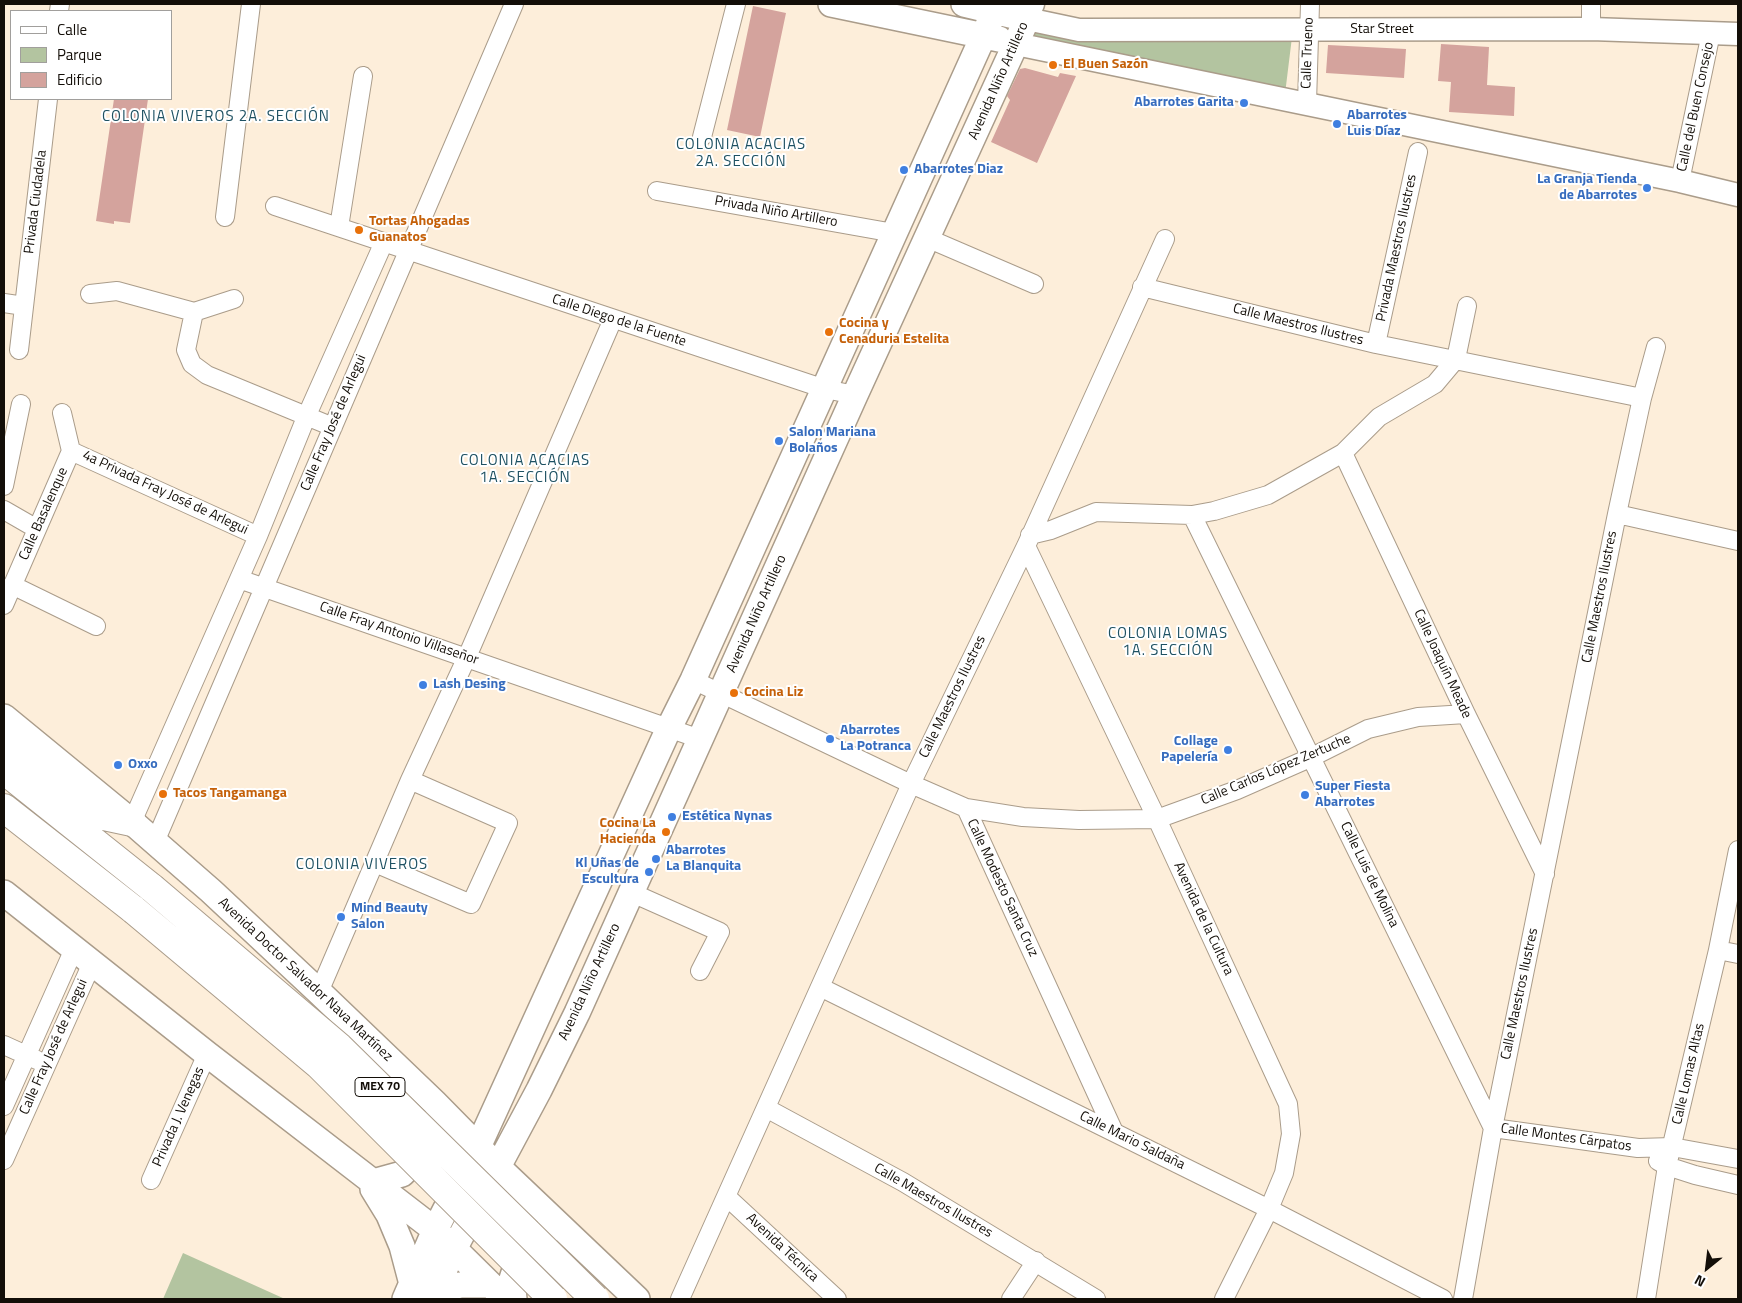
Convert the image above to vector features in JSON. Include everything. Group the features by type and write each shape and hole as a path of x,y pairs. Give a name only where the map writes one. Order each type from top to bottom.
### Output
{"highway":[{"path":"4,744 86,808 104,816 132,822"},
{"name":"Avenida Doctor Salvador Nava Martínez","path":"4,770 152,888 339,1046 595,1299"},
{"name":"MEX 70","path":"4,808 134,910 319,1065 553,1299"}],"main road":[{"path":"831,4 985,35 1016,44"},
{"path":"964,4 1030,11"},
{"path":"421,1295 435,1230 478,1147 669,728 693,680 997,7"},
{"name":"Avenida Niño Artillero","path":"421,1295 454,1249 539,1090 577,1013 630,892 1030,11"},
{"name":"Avenida Doctor Salvador Nava Martínez","path":"4,717 155,842 320,992 498,1167 637,1299"},
{"path":"4,893 207,1054 435,1230 498,1292"},
{"path":"369,1179 402,1174 425,1151 437,1124 434,1102"},
{"path":"369,1179 389,1215 421,1295"},
{"path":"514,1299 512,1279 520,1254 539,1235 558,1225"},
{"path":"421,1295 460,1285 498,1292"}],"street":[{"path":"225,217 250,4"},
{"name":"Calle Fray José de Arlegui","path":"155,842 514,4"},
{"path":"702,138 736,4"},
{"name":"Calle Trueno","path":"1307,103 1310,4"},
{"path":"1591,4 1591,29"},
{"name":"Star Street","path":"1030,11 1079,30 1591,29 1738,34"},
{"name":"Calle del Buen Consejo","path":"1680,181 1711,33"},
{"path":"1016,44 1680,181 1738,195"},
{"path":"340,227 363,76"},
{"name":"Privada Ciudadela","path":"19,350 48,100"},
{"name":"Privada Maestros Ilustres","path":"1376,344 1418,152"},
{"name":"Privada Niño Artillero","path":"657,191 894,233"},
{"name":"Calle Diego de la Fuente","path":"275,206 825,389 855,396"},
{"path":"927,238 1034,284"},
{"name":"Calle Maestros Ilustres","path":"680,1299 911,784 1028,541 1165,240"},
{"name":"Calle Fray José de Arlegui","path":"132,822 258,536 307,415 384,242"},
{"name":"Calle Maestros Ilustres","path":"1142,287 1376,344 1642,398 1493,1128 1463,1299"},
{"path":"90,294 117,291 194,312 234,299"},
{"path":"4,303 24,306"},
{"path":"1028,541 1096,512 1192,515 1214,511 1268,495 1343,453 1380,417 1435,384 1456,360 1467,306"},
{"path":"194,312 186,350 192,364 207,375 333,427"},
{"path":"320,992 410,780 467,657 613,319"},
{"path":"1642,398 1656,347"},
{"path":"4,486 20,404"},
{"path":"62,414 71,450"},
{"name":"Calle Basalenque","path":"4,605 71,450"},
{"name":"4a Privada Fray José de Arlegui","path":"71,450 258,536"},
{"name":"Calle Joaquín Meade","path":"1343,453 1466,714 1545,874"},
{"path":"4,510 37,529"},
{"path":"1617,514 1738,541"},
{"name":"Calle Luis de Molina","path":"1192,515 1493,1128"},
{"name":"Avenida de la Cultura","path":"1028,541 1288,1104 1291,1134 1284,1173 1269,1209 1224,1299"},
{"name":"Calle Fray Antonio Villaseñor","path":"239,579 700,739"},
{"path":"12,585 96,626"},
{"name":"Calle Modesto Santa Cruz","path":"693,680 911,784 966,808 1114,1132"},
{"name":"Calle Carlos López Zertuche","path":"966,808 1023,817 1069,820 1157,819 1237,790 1312,757 1368,729 1418,717 1466,714"},
{"path":"375,863 471,904 508,823 410,780"},
{"name":"Calle Lomas Altas","path":"1646,1299 1667,1166 1718,950 1738,850"},
{"path":"630,892 720,932 700,971"},
{"path":"1718,950 1738,954"},
{"name":"Calle Fray José de Arlegui","path":"4,1106 26,1055 83,956"},
{"name":"Calle Fray José de Arlegui","path":"4,1160 46,1064 83,956"},
{"name":"Calle Mario Saldaña","path":"820,987 1269,1209 1443,1299"},
{"path":"4,1045 46,1064"},
{"name":"Privada J. Venegas","path":"151,1180 207,1054"},
{"name":"Calle Maestros Ilustres","path":"766,1108 903,1182 1096,1299"},
{"name":"Calle Montes Cárpatos","path":"1493,1128 1638,1148 1672,1147 1738,1160"},
{"name":"Calle Montes Cárpatos","path":"1638,1148 1667,1166 1695,1175 1738,1184"},
{"name":"Avenida Técnica","path":"727,1197 837,1299"},
{"path":"1011,1299 1036,1261"}],"green space":[{"path":"1026,28 1292,37 1285,94 1022,35"},
{"path":"183,1253 285,1299 163,1299"}],"building":[{"path":"753,6 786,13 760,137 727,130"},
{"path":"1441,44 1489,47 1487,85 1515,87 1514,116 1449,112 1451,82 1438,81"},
{"path":"1328,45 1406,49 1404,78 1326,73"},
{"path":"1025,68 1058,77 1060,73 1076,76 1037,163 991,142 1010,100 1007,96 1020,69"},
{"path":"114,100 148,100 130,223 114,221 114,224 96,221"}],"place":[{"name":"El Buen Sazón","path":"1053,65"},
{"name":"Abarrotes Garita","path":"1244,103"},
{"name":"Abarrotes Luis Díaz","path":"1337,124"},
{"name":"Abarrotes Diaz","path":"904,170"},
{"name":"La Granja Tienda de Abarrotes","path":"1647,188"},
{"name":"Tortas Ahogadas Guanatos","path":"359,230"},
{"name":"Cocina y Cenaduria Estelita","path":"829,332"},
{"name":"Salon Mariana Bolaños","path":"779,441"},
{"name":"Lash Desing","path":"423,685"},
{"name":"Cocina Liz","path":"734,693"},
{"name":"Abarrotes La Potranca","path":"830,739"},
{"name":"Collage Papelería","path":"1228,750"},
{"name":"Oxxo","path":"118,765"},
{"name":"Tacos Tangamanga","path":"163,794"},
{"name":"Super Fiesta Abarrotes","path":"1305,795"},
{"name":"Estética Nynas","path":"672,817"},
{"name":"Cocina La Hacienda","path":"666,832"},
{"name":"Abarrotes La Blanquita","path":"656,859"},
{"name":"Kl Uñas de Escultura","path":"649,872"},
{"name":"Mind Beauty Salon","path":"341,917"}],"district":[{"name":"COLONIA VIVEROS 2A. SECCIÓN","path":"216,117"},
{"name":"COLONIA ACACIAS 2A. SECCIÓN","path":"741,154"},
{"name":"COLONIA ACACIAS 1A. SECCIÓN","path":"525,470"},
{"name":"COLONIA LOMAS 1A. SECCIÓN","path":"1168,642"},
{"name":"COLONIA VIVEROS","path":"362,865"}]}
